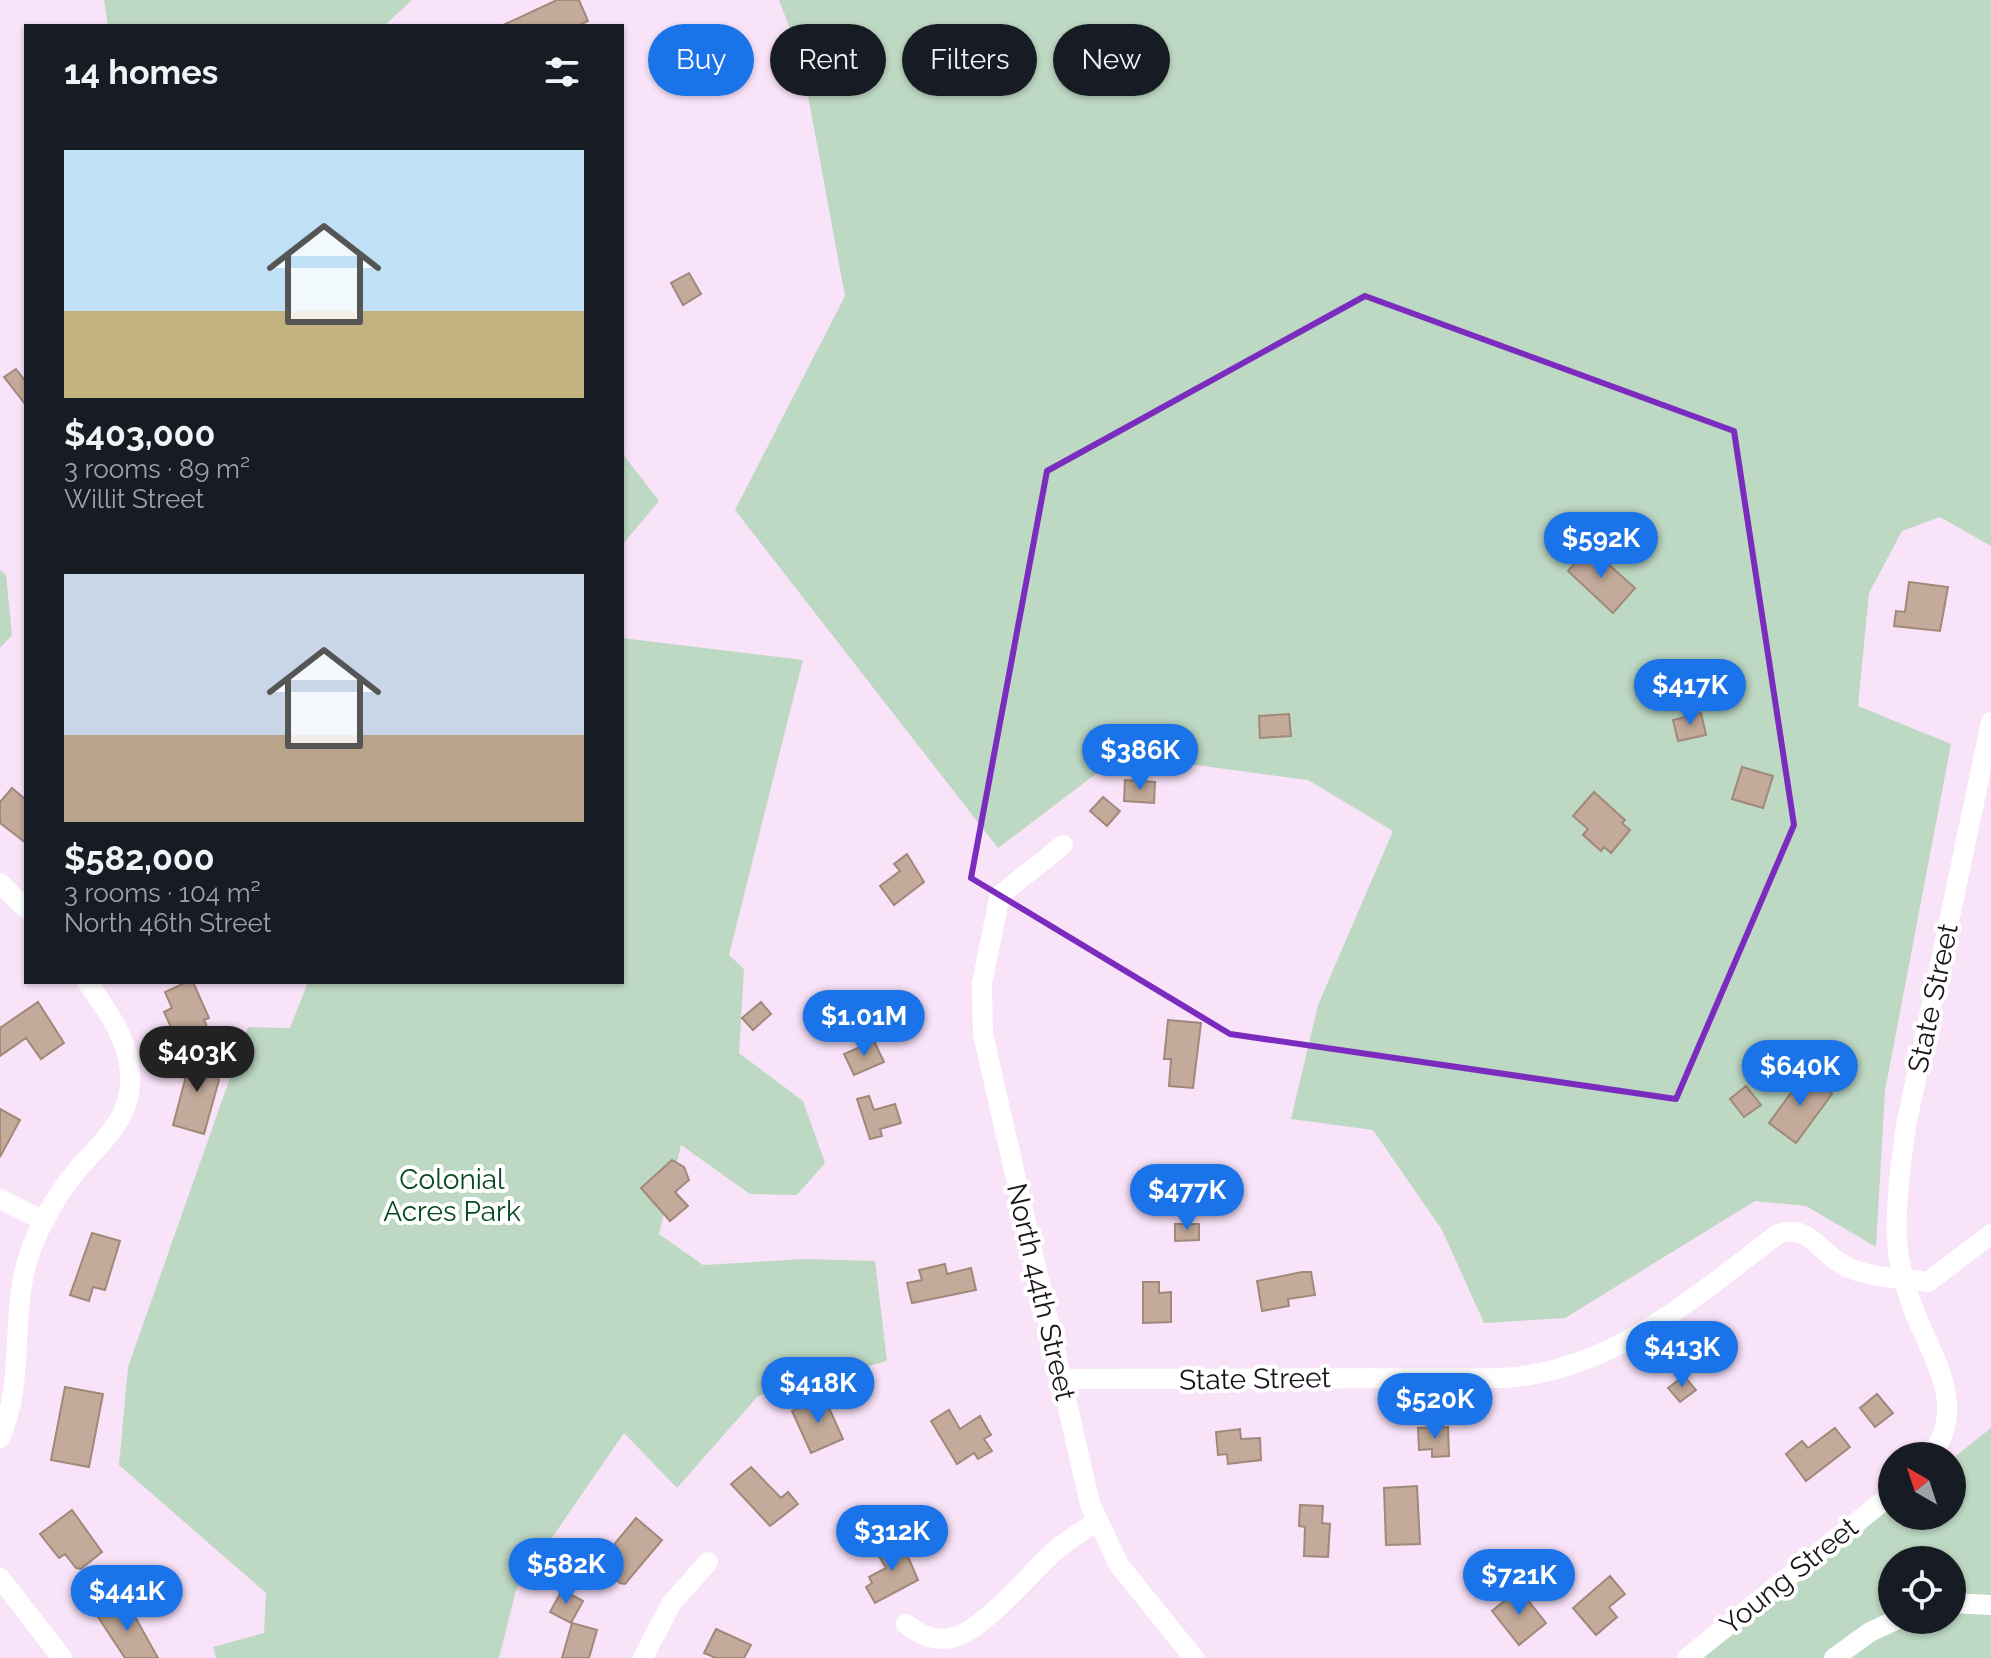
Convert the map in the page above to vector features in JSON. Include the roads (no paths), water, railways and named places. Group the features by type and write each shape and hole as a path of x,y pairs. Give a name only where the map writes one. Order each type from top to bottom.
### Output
{"street":[{"name":"State Street","path":"1936,1442 1946,1419 1947,1396 1942,1371 1913,1310 1897,1243 1906,1126 1991,722"},
{"name":"North 44th Street","path":"1063,845 1000,895 984,965 981,1015 1061,1379 1097,1521 1119,1565 1194,1658"},
{"path":"0,883 24,907"},
{"path":"0,1438 12,1390 20,1287 44,1221 61,1191 123,1113 131,1076 125,1046 88,984"},
{"path":"0,1199 44,1221"},
{"name":"State Street","path":"1061,1379 1504,1378 1548,1373 1575,1366 1622,1344 1695,1296 1778,1234 1791,1230 1804,1232 1834,1260 1850,1269 1903,1276"},
{"path":"1903,1276 1928,1282 1991,1234"},
{"name":"Young Street","path":"1687,1658 1878,1505"},
{"path":"906,1624 928,1637 942,1640 959,1636 977,1624 1059,1547 1097,1521"},
{"path":"643,1658 671,1604 708,1562"},
{"path":"0,1578 62,1658"},
{"path":"1966,1604 1991,1605"},
{"path":"1834,1658 1878,1628"}],"park label":[{"name":"Colonial Acres Park","path":"452,1195"}]}
